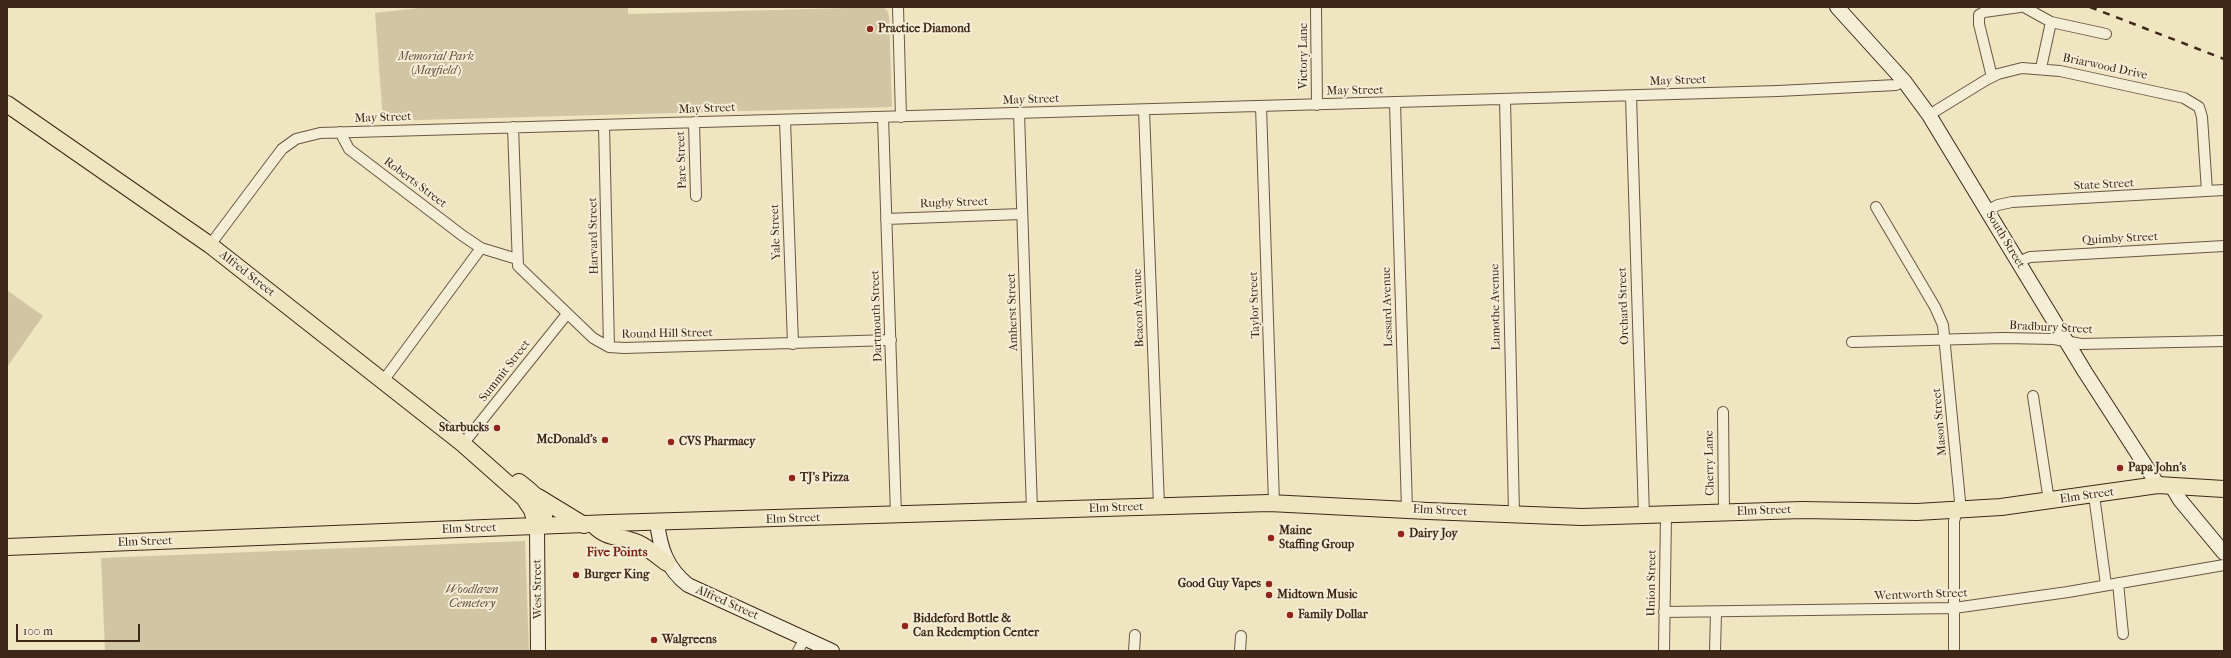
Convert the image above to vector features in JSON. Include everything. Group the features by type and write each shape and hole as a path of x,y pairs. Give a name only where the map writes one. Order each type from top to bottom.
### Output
{"main road":[{"name":"Alfred Street","path":"7,104 210,245 463,444 524,498 532,510 538,527"},
{"name":"Alfred Street","path":"478,456 494,461 537,496 545,514 544,519 538,527"},
{"name":"Elm Street","path":"7,547 657,522 1274,503 1514,514 1644,516 1802,510 1959,511 2049,501 2164,485 2224,489"},
{"path":"537,496 605,535 631,540 667,562"}],"street":[{"path":"898,7 901,116"},
{"name":"Victory Lane","path":"1316,7 1317,104"},
{"name":"South Street","path":"1837,7 1904,81 1929,115 2067,342 2164,485 2180,500 2224,553"},
{"path":"1992,77 1979,24 1979,15 1984,12 2020,7"},
{"path":"2024,7 2050,22 2106,34"},
{"path":"2041,68 2050,22"},
{"name":"Briarwood Drive","path":"1929,115 1992,77 2022,68 2041,68 2174,95 2193,102 2201,111 2204,122 2207,191"},
{"name":"May Street","path":"210,245 285,146 308,134 1631,96 1896,85 1904,81"},
{"name":"Orchard Street","path":"1631,96 1644,516"},
{"name":"Lamothe Avenue","path":"1505,99 1514,514"},
{"name":"Lessard Avenue","path":"1394,102 1407,510"},
{"name":"Taylor Street","path":"1261,106 1274,503"},
{"name":"Beacon Avenue","path":"1144,110 1159,506"},
{"name":"Amherst Street","path":"1019,113 1032,511"},
{"name":"Dartmouth Street","path":"883,117 896,515"},
{"name":"Yale Street","path":"785,120 794,344"},
{"name":"Pare Street","path":"694,122 696,196"},
{"name":"Harvard Street","path":"604,125 609,347"},
{"path":"513,127 517,259"},
{"name":"Roberts Street","path":"340,132 349,149 482,248 517,259"},
{"name":"State Street","path":"1988,210 1998,205 2012,202 2224,190"},
{"name":"Mason Street","path":"1876,207 1935,307 1946,340 1960,501 1959,511 1954,521 1954,651"},
{"name":"Rugby Street","path":"886,219 1022,214"},
{"name":"Quimby Street","path":"2018,262 2030,257 2224,246"},
{"path":"383,381 482,248"},
{"name":"Round Hill Street","path":"517,259 518,266 566,314 593,338 609,347 695,347 890,340"},
{"name":"Summit Street","path":"463,444 566,314"},
{"name":"Bradbury Street","path":"1852,342 2024,338 2054,339 2081,344 2224,341"},
{"path":"2033,396 2049,501"},
{"name":"Cherry Lane","path":"1723,412 1724,513"},
{"path":"2094,495 2106,584"},
{"name":"Union Street","path":"1664,651 1666,516"},
{"name":"Alfred Street","path":"657,522 659,541 667,562 681,580 700,592 832,651"},
{"name":"West Street","path":"538,527 538,651"},
{"name":"Wentworth Street","path":"1664,612 1716,613 1954,608 2224,565"},
{"path":"2118,583 2123,634"},
{"path":"1715,651 1716,613"},
{"path":"1134,651 1135,635"},
{"path":"1240,636 1240,651"},
{"path":"798,651 805,638"}],"green space":[{"name":"Memorial Park (Mayfield)","path":"428,7 628,7 628,14 882,7 887,10 889,16 892,107 383,121 375,13"},
{"path":"7,290 43,316 7,367"},
{"name":"Woodlawn Cemetery","path":"525,541 529,651 105,651 101,558"}],"railway":[{"path":"2090,7 2224,59"}],"place":[{"name":"Practice Diamond","path":"870,29"},
{"name":"Starbucks","path":"497,428"},
{"name":"McDonald's","path":"605,440"},
{"name":"CVS Pharmacy","path":"671,442"},
{"name":"Papa John's","path":"2120,468"},
{"name":"TJ's Pizza","path":"792,478"},
{"name":"Dairy Joy","path":"1401,534"},
{"name":"Maine Staffing Group","path":"1271,538"},
{"name":"Burger King","path":"576,575"},
{"name":"Good Guy Vapes","path":"1269,584"},
{"name":"Midtown Music","path":"1269,595"},
{"name":"Family Dollar","path":"1290,615"},
{"name":"Biddeford Bottle & Can Redemption Center","path":"905,626"},
{"name":"Walgreens","path":"654,640"}],"district":[{"name":"Five Points","path":"617,553"}]}
